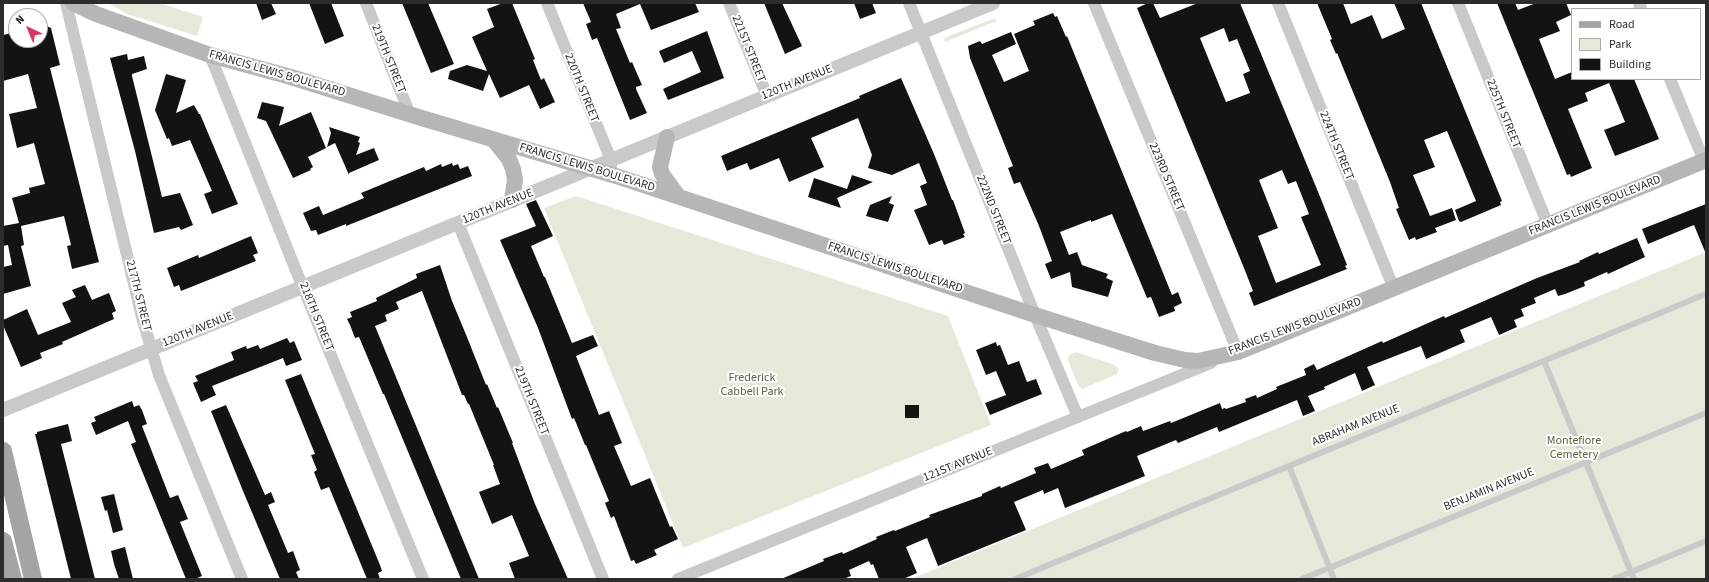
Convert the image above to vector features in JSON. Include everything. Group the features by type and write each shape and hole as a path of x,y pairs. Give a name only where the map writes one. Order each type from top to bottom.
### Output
{"main road":[{"name":"FRANCIS LEWIS BOULEVARD","path":"73,3 96,14 210,55 291,77 410,115 589,169 611,167 678,196 1035,315 1155,353 1185,360 1198,361 1238,352 1705,160"},
{"path":"667,137 660,167 662,174 678,196"},
{"path":"493,139 509,159 513,169 515,180 512,200"},
{"path":"3,451 33,579"},
{"path":"3,540 13,579"}],"street":[{"name":"217TH STREET","path":"66,3 141,310 159,375 242,579"},
{"name":"219TH STREET","path":"366,3 410,115"},
{"name":"220TH STREET","path":"547,3 611,167"},
{"name":"221ST STREET","path":"729,3 767,96"},
{"name":"222ND STREET","path":"910,3 1035,315 1078,417"},
{"name":"120TH AVENUE","path":"611,167 667,137 993,3"},
{"name":"223RD STREET","path":"1094,3 1238,352"},
{"name":"224TH STREET","path":"1278,3 1394,289"},
{"name":"225TH STREET","path":"1458,3 1548,225"},
{"name":"218TH STREET","path":"210,55 303,287 423,579"},
{"path":"1670,80 1705,160"},
{"name":"120TH AVENUE","path":"3,410 589,169"},
{"name":"219TH STREET","path":"458,223 604,579"},
{"name":"121ST AVENUE","path":"678,579 1238,352"}],"lane":[{"name":"ABRAHAM AVENUE","path":"1015,579 1706,294"},
{"path":"1544,361 1634,579"},
{"name":"BENJAMIN AVENUE","path":"1302,579 1706,412"},
{"path":"1289,466 1334,579"},
{"path":"1614,579 1706,541"},
{"path":"1032,572 1035,579"}],"green space":[{"path":"108,3 159,3 203,17 197,36 127,14"},
{"path":"995,18 996,21 945,42 944,38"},
{"name":"Frederick Cabbell Park","path":"576,196 948,316 991,425 683,548 544,208"},
{"name":"Montefiore Cemetery","path":"1706,252 1706,579 911,579"},
{"path":"1076,352 1115,365 1119,369 1117,374 1082,389 1078,385 1068,360 1069,355"}],"building":[{"path":"256,3 271,3 276,14 262,20"},
{"path":"309,3 331,3 344,36 325,44"},
{"path":"402,3 428,3 454,64 431,73"},
{"path":"503,3 512,3 535,59 533,60 541,80 544,78 555,102 540,109 529,85 500,98 489,74 483,91 448,79 450,71 467,65 487,71 472,37 494,27 487,9"},
{"path":"583,3 695,3 699,12 651,30 640,4 616,14 621,28 616,29 630,63 632,62 642,85 636,87 636,89 647,113 630,120 597,38 592,40 586,24 591,22"},
{"path":"764,3 782,3 802,46 785,54"},
{"path":"854,3 872,3 876,13 860,19"},
{"path":"1148,3 1153,3 1160,18 1198,3 1240,3 1321,199 1347,265 1345,266 1347,269 1254,306 1249,293 1253,291 1244,268 1137,8","holes":["1224,28 1229,42 1237,39 1250,71 1243,74 1250,93 1226,102 1200,38","1282,170 1288,184 1296,181 1309,214 1301,217 1321,265 1276,283 1258,236 1278,228 1259,180"]},
{"path":"1317,3 1343,3 1351,24 1372,15 1382,39 1405,29 1394,3 1421,3 1502,201 1500,202 1501,205 1461,222 1459,221 1455,210 1476,201 1447,131 1424,140 1435,167 1413,175 1430,216 1452,208 1456,220 1435,228 1437,232 1416,240 1415,237 1409,240 1396,209 1399,208 1390,182 1337,53 1336,54 1330,40 1332,39"},
{"path":"1497,3 1515,3 1518,10 1536,3 1566,3 1571,15 1556,22 1560,31 1539,39 1555,79 1571,72 1571,80 1634,80 1659,139 1615,156 1604,130 1625,122 1609,83 1585,93 1588,101 1568,109 1592,168 1571,177 1570,174 1567,175"},
{"path":"1053,13 1055,17 1057,16 1066,37 1067,36 1172,295 1178,292 1182,303 1174,307 1175,311 1159,317 1151,297 1147,298 1112,214 1060,232 1069,255 1077,252 1082,265 1108,274 1106,278 1113,281 1108,297 1072,287 1070,272 1051,279 1045,264 1052,261 1020,182 1014,184 1008,168 1013,166 970,58 968,46 980,41 982,44 1011,32 1016,44 992,55 1004,82 1029,71 1014,34 1035,25 1033,21"},
{"path":"48,27 51,28 60,65 50,68 99,262 72,269 67,246 71,245 64,216 21,226 24,245 21,246 31,286 3,294 3,267 12,265 8,245 3,246 3,226 19,223 12,198 30,193 29,188 45,184 34,143 17,148 9,114 37,108 28,74 3,81 3,35 8,34 8,48 48,48"},
{"path":"707,31 724,78 668,100 663,89 701,72 692,51 664,63 659,51"},
{"path":"127,54 128,60 144,56 147,69 132,74 132,76 162,197 180,193 193,225 181,230 179,227 154,233 135,151 110,58"},
{"path":"166,74 186,80 176,113 194,105 200,114 238,204 212,214 204,194 212,191 190,140 172,146 169,138 167,139 155,110"},
{"path":"901,78 953,200 965,233 963,234 965,237 944,245 942,240 929,245 914,210 927,205 920,186 927,183 919,163 892,175 868,168 872,155 858,118 811,138 824,167 789,182 779,158 750,170 747,163 727,171 721,156 860,98 859,96"},
{"path":"262,102 284,107 279,126 311,112 326,148 308,157 313,167 310,169 311,170 293,178 266,121 257,118"},
{"path":"329,127 360,137 358,142 360,143 356,155 374,148 379,160 349,173 349,175 335,143 327,147 331,133"},
{"path":"452,163 453,166 458,164 460,169 468,166 472,176 346,226 346,224 318,235 316,230 311,231 303,213 319,206 323,215 364,198 361,193 424,167 426,171 441,164 442,167"},
{"path":"852,175 873,182 837,198 841,208 808,197 814,178 847,189"},
{"path":"892,196 889,203 894,205 888,222 866,216 870,205"},
{"path":"536,200 553,236 531,246 572,343 593,335 598,346 576,356 599,415 609,411 622,443 614,446 631,486 650,478 670,527 672,526 678,539 654,550 657,555 636,564 634,560 631,561 614,516 611,518 605,503 609,501 574,418 572,419 538,328 500,240 536,226 526,204"},
{"path":"1706,204 1706,254 1694,225 1648,244 1642,229"},
{"path":"251,236 258,253 253,255 256,261 181,291 179,285 174,287 167,268 198,255 199,258"},
{"path":"1637,238 1645,257 1608,274 1607,272 1584,282 1585,286 1565,294 1558,296 1555,289 1534,298 1536,303 1521,309 1524,316 1514,320 1517,327 1499,335 1491,317 1460,330 1465,342 1426,359 1421,346 1367,367 1375,385 1362,391 1355,373 1324,387 1325,389 1308,396 1315,411 1303,416 1297,400 1219,432 1217,427 1178,443 1176,440 1137,456 1145,476 1065,508 1058,488 1044,494 1043,490 1014,502 1026,530 938,566 927,538 906,547 917,573 903,579 879,579 873,564 871,565 869,561 849,570 851,576 843,579 781,579 824,561 823,559 842,552 843,554 877,539 876,537 930,517 929,515 982,496 982,494 1000,486 1001,488 1036,473 1034,468 1048,463 1051,469 1084,455 1082,450 1126,431 1127,432 1141,426 1143,431 1170,421 1171,423 1220,403 1222,409 1226,409 1246,402 1245,399 1256,395 1257,398 1277,389 1276,387 1306,375 1304,369 1314,364 1317,370 1382,341 1383,343 1444,316 1445,318 1537,278 1580,262 1579,261 1598,252 1599,254"},
{"path":"440,265 452,301 486,385 487,384 497,408 498,407 535,504 568,579 515,579 509,563 529,556 512,515 492,524 485,507 479,492 500,484 494,465 469,404 464,395 462,395 422,291 396,302 399,309 385,315 387,321 375,326 479,579 461,579 384,394 359,337 355,338 347,319 352,317 350,312 377,301 376,298 417,278 416,274"},
{"path":"85,285 92,300 109,293 116,311 112,313 114,319 62,342 63,344 40,353 42,358 21,367 3,325 3,320 27,309 38,335 71,322 62,303 76,297 72,290"},
{"path":"287,338 290,343 294,341 302,360 286,366 283,358 212,386 216,395 201,402 193,383 198,381 195,376 234,360 231,352 246,346 247,349 258,345 260,349"},
{"path":"996,342 997,346 1000,345 1008,365 1019,361 1027,382 1036,379 1042,394 990,415 985,403 1006,395 996,371 986,375 976,350"},
{"path":"301,374 380,565 382,571 378,573 380,579 367,579 329,487 321,490 314,472 317,470 311,455 315,454 285,380"},
{"path":"132,401 134,407 139,405 142,410 147,424 142,426 170,498 178,495 188,519 180,522 202,576 195,579 186,579 131,444 136,442 128,421 96,435 91,423 96,421 94,417"},
{"path":"226,405 265,495 271,492 275,502 268,505 288,553 293,551 300,570 296,572 299,579 280,579 243,491 211,411"},
{"path":"905,405 919,405 919,418 905,418"},
{"path":"68,424 72,441 61,444 95,579 71,579 35,434 37,434 37,432"},
{"path":"114,494 123,530 113,533 107,510 105,511 101,497"},
{"path":"125,547 133,579 119,579 114,564 111,551"}]}
